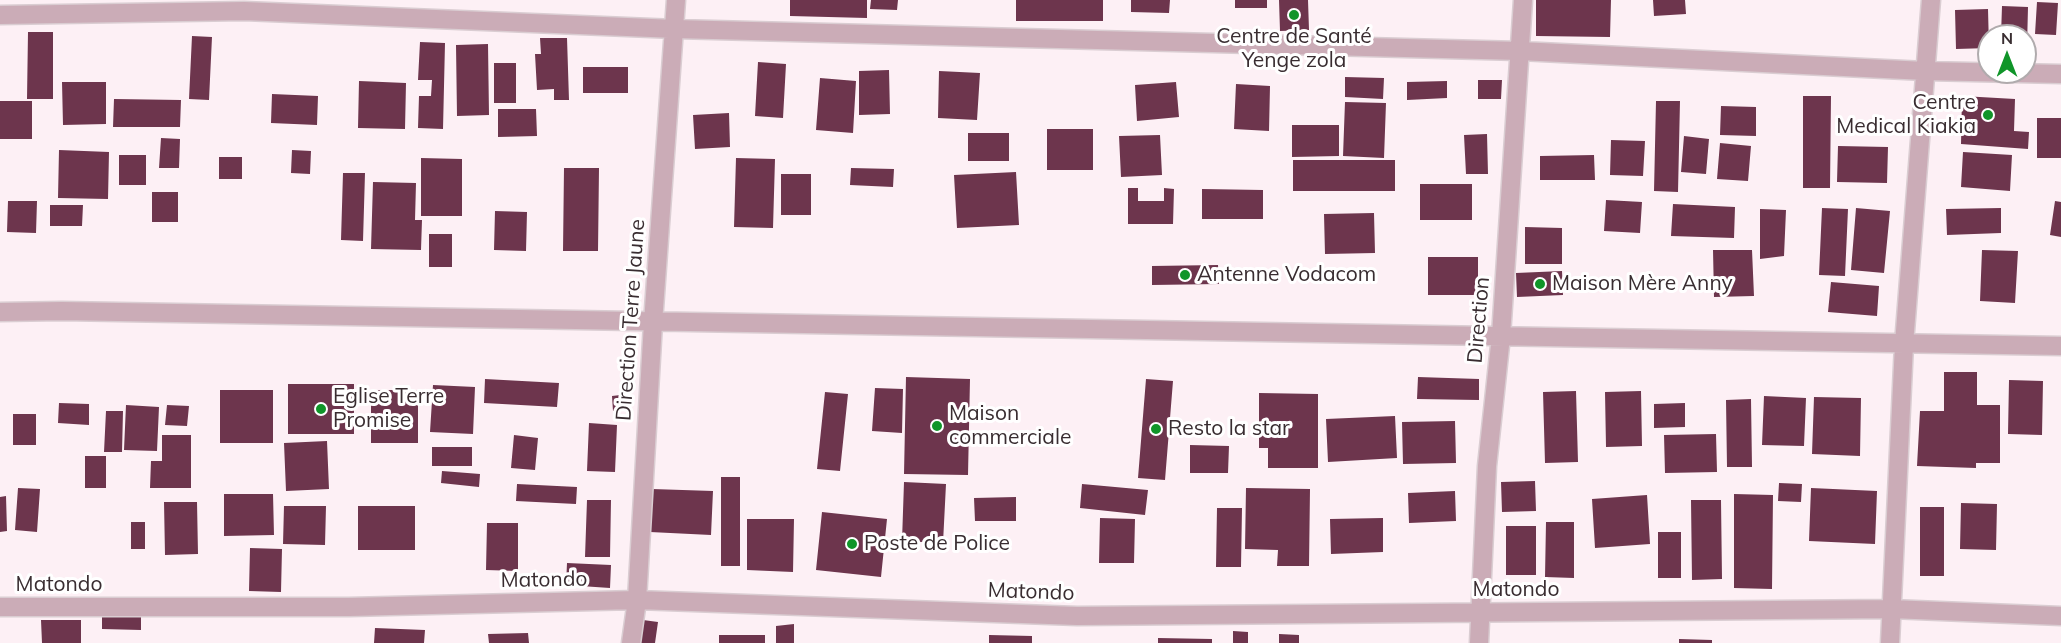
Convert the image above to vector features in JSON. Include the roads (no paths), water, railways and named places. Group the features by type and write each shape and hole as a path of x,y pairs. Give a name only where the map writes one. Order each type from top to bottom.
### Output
{"street":[{"name":"Direction Terre Jaune","path":"631,643 637,600 652,323 676,0"},
{"name":"Direction","path":"1479,643 1487,466 1501,336 1523,0"},
{"path":"1890,643 1904,344 1930,0"},
{"path":"0,15 244,11 675,28 1520,51 1924,71 2061,74"},
{"path":"0,312 73,311 652,323 2061,346"},
{"name":"Matondo","path":"0,608 349,608 637,600 1077,616 1891,609 2061,616"}],"place":[{"name":"Centre de Santé Yenge zola","path":"1294,15"},
{"name":"Centre Medical Kiakia","path":"1988,115"},
{"name":"Antenne Vodacom","path":"1185,275"},
{"name":"Maison Mère Anny","path":"1540,284"},
{"name":"Eglise Terre Promise","path":"321,409"},
{"name":"Maison commerciale","path":"937,426"},
{"name":"Resto la star","path":"1156,429"},
{"name":"Poste de Police","path":"852,544"}]}
